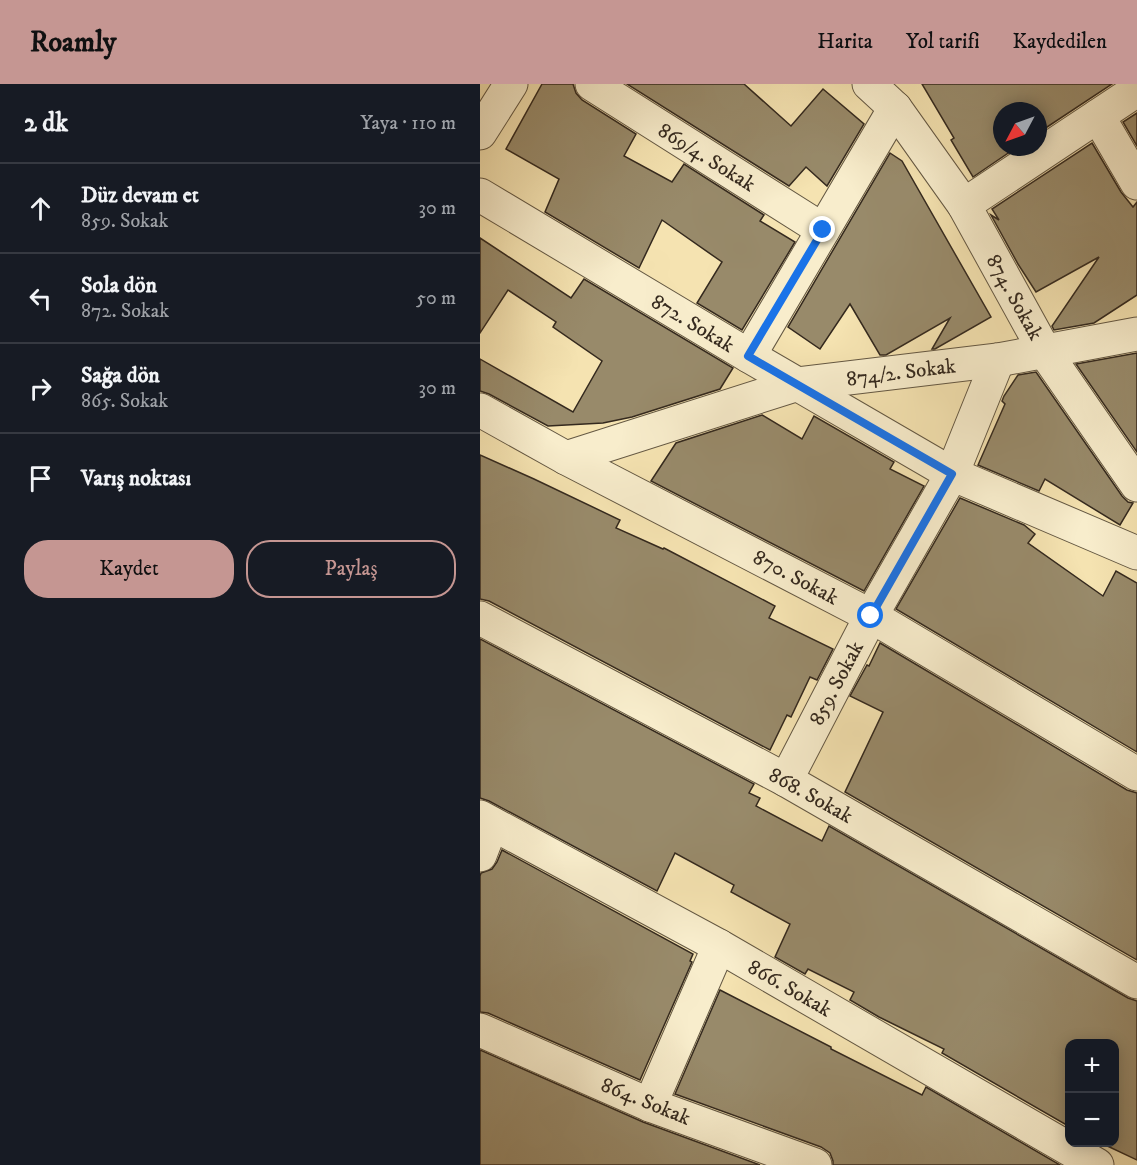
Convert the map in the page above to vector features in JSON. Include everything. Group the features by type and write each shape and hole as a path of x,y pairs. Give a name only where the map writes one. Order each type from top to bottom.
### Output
{"street":[{"path":"480,133 511,84"},
{"name":"869/4. Sokak","path":"592,84 823,230"},
{"name":"874. Sokak","path":"869,84 895,108 964,205 1045,352 1137,486"},
{"path":"964,205 1137,90"},
{"path":"748,356 895,108"},
{"path":"1098,116 1137,183"},
{"name":"872. Sokak","path":"480,195 748,356 952,474 1137,553"},
{"name":"874/2. Sokak","path":"566,458 798,384 998,360 1137,334"},
{"name":"859. Sokak","path":"786,780 871,616 952,474 998,360"},
{"name":"870. Sokak","path":"480,410 566,458 871,616 1137,774"},
{"name":"868. Sokak","path":"480,618 786,780 1137,982"},
{"path":"480,855 486,821"},
{"name":"866. Sokak","path":"486,821 718,946 1097,1165"},
{"path":"650,1105 718,946"},
{"name":"864. Sokak","path":"480,1030 650,1105 815,1165"}],"building":[{"path":"542,84 573,84 582,100 636,134 624,156 672,182 684,164 764,215 760,221 795,242 742,330 697,303 722,262 662,220 639,268 545,212 559,179 506,149"},
{"path":"627,84 744,84 791,126 823,89 864,124 827,186 806,167 789,186"},
{"path":"922,84 1112,84 1047,127 1047,102 993,102 993,156 1004,156 973,177 951,140 954,138"},
{"path":"1137,113 1137,146 1123,122"},
{"path":"1092,143 1121,192 1133,207 1137,202 1137,295 1094,323 1054,330 1052,326 1099,257 1036,292 991,215 999,220 992,209"},
{"path":"890,153 902,161 991,317 932,349 950,318 886,355 880,355 850,304 820,349 788,327"},
{"path":"480,238 571,298 584,279 733,368 720,389 632,417 603,423 548,426 480,391 480,359 573,412 602,361 553,327 556,322 508,290 480,333"},
{"path":"1137,353 1137,452 1076,364"},
{"path":"1036,372 1122,496 1128,502 1133,503 1120,525 1045,479 1039,491 978,465 1005,404 1002,401 1004,396 1018,375"},
{"path":"762,415 802,439 814,416 894,462 890,469 924,486 864,591 651,481 676,443"},
{"path":"480,455 620,520 616,528 664,548 775,606 769,618 833,649 817,680 810,677 791,717 787,715 770,750 489,601 480,599"},
{"path":"960,498 1024,525 1035,534 1028,543 1103,596 1116,571 1137,583 1137,752 896,609"},
{"path":"480,639 754,784 749,793 760,798 756,806 822,841 829,826 1128,998 1137,1001 1137,1160 1109,1147 1119,1147 1119,1039 1065,1039 1065,1124 942,1053 944,1049 850,1000 854,992 808,969 805,974 775,957 790,924 731,892 734,885 675,853 657,891 480,798"},
{"path":"880,643 1127,790 1137,793 1137,960 845,792 883,712 850,696"},
{"path":"502,850 693,954 690,961 692,962 640,1080 488,1013 480,1012 480,876 481,873 492,869"},
{"path":"720,990 922,1095 926,1087 1060,1165 833,1165 830,1153 821,1147 675,1094"},
{"path":"480,1050 643,1122 760,1165 480,1165"}],"route":[{"path":"823,230 748,356 952,474 871,616"}]}
